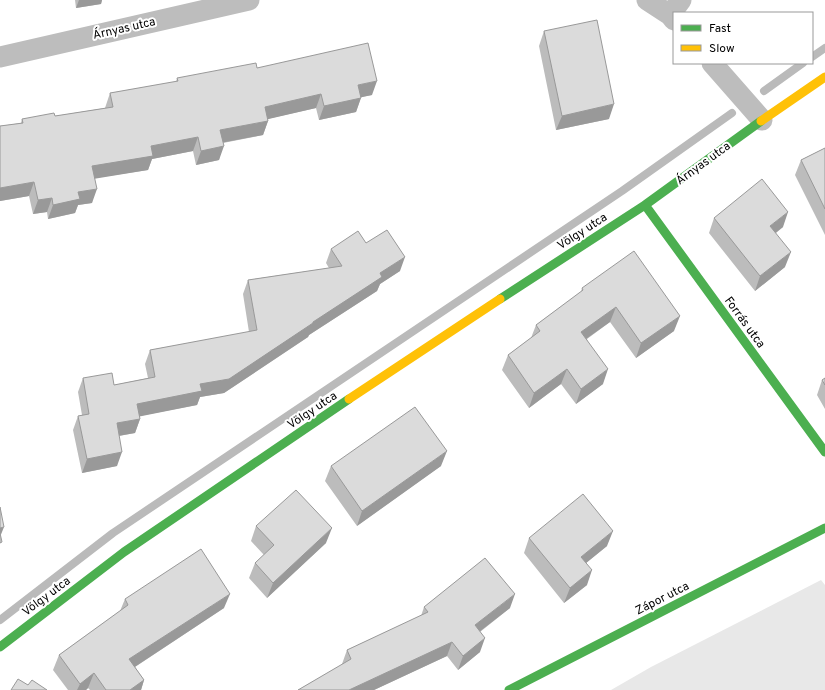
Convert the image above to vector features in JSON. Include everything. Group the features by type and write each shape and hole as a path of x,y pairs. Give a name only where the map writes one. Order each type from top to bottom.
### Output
{"street":[{"name":"Árnyas utca","path":"0,57 249,0"},
{"path":"647,0 675,12"},
{"path":"713,64 762,120"},
{"name":"Árnyas utca","path":"645,205 762,120 825,77"},
{"name":"Forrás utca","path":"645,205 825,452"},
{"name":"Völgy utca","path":"0,646 130,548 432,343 645,205"},
{"name":"Zápor utca","path":"509,690 825,528"}],"shaded area":[{"path":"821,580 825,585 825,690 611,690 651,667"}],"building":[{"path":"597,20 614,104 562,116 544,31"},
{"path":"368,43 377,81 358,85 361,98 324,106 321,94 265,107 268,121 220,130 224,146 201,151 198,137 151,146 153,156 92,166 97,189 78,192 80,199 53,205 52,198 38,200 34,182 0,188 0,126 23,123 22,119 54,113 55,116 113,107 110,93 178,81 177,78 256,63 257,68"},
{"path":"825,148 825,209 801,160"},
{"path":"762,179 788,212 770,226 791,252 760,276 714,218"},
{"path":"387,230 405,257 380,273 382,277 229,379 200,384 202,391 137,404 140,419 117,423 122,452 87,459 78,416 89,414 83,378 112,373 114,385 155,377 150,350 257,330 248,280 342,266 331,249 358,231 366,243"},
{"path":"634,251 680,316 641,343 616,307 581,332 608,369 581,389 567,369 534,393 508,355 540,331 536,325 583,290 582,288"},
{"path":"825,378 825,385 822,380"},
{"path":"415,407 447,451 362,511 331,466"},
{"path":"296,490 332,528 273,583 255,563 274,545 256,526"},
{"path":"583,494 613,531 581,557 592,570 570,588 529,538"},
{"path":"0,507 4,527 0,528"},
{"path":"201,549 230,594 129,659 144,680 130,690 106,690 94,673 80,684 59,655 128,605 125,599"},
{"path":"485,558 515,594 475,625 485,638 463,656 452,642 349,690 298,690 351,659 347,650 428,612 424,607"},
{"path":"18,679 28,685 32,680 47,690 11,690"}],"waterway":[{"path":"813,56 825,48"},
{"path":"764,91 802,64"},
{"path":"0,620 113,533 622,191 732,113"}],"traffic: fast":[{"path":"500,299 645,205 761,121"},
{"path":"645,205 825,452"},
{"path":"0,647 124,552 349,399"},
{"path":"509,690 825,528"}],"traffic: slow":[{"path":"761,121 825,77"},
{"path":"349,399 500,299"}]}
